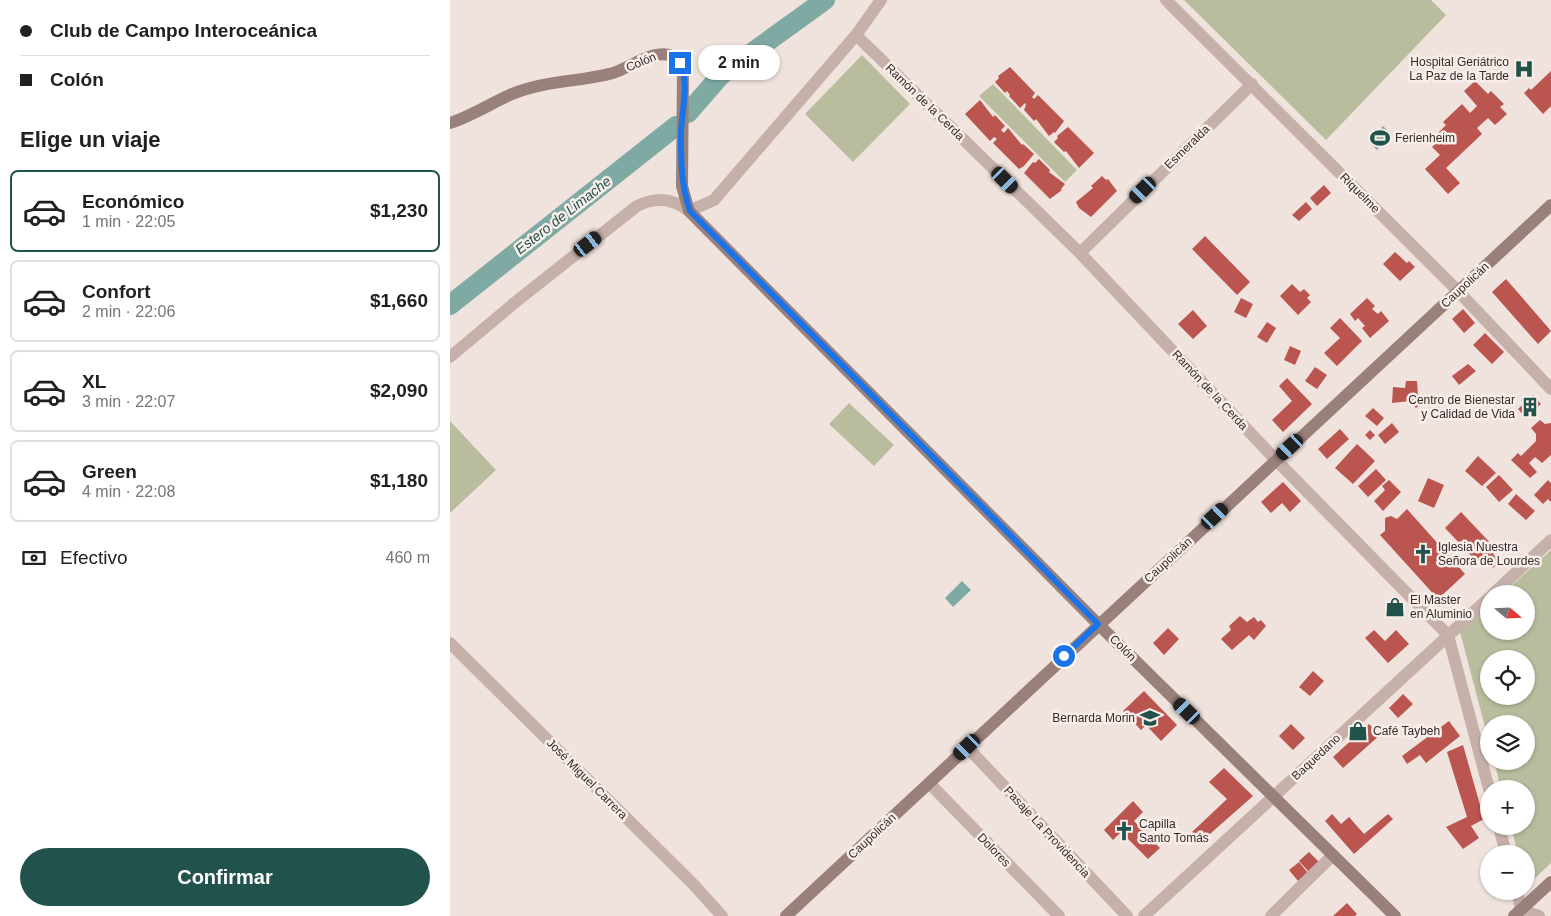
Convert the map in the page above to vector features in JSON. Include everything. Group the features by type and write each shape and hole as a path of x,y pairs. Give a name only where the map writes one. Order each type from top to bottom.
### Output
{"street":[{"path":"450,357 518,300 637,206 652,200 668,200 690,211 714,200 856,35 881,0"},
{"name":"Riquelme","path":"1166,0 1458,291 1551,388"},
{"name":"Ramón de la Cerda","path":"856,35 1080,253 1276,460 1448,635 1487,780"},
{"name":"Colón","path":"450,123 464,119 512,94 528,89 562,80 608,74 657,54 670,54 678,60 683,70 682,186 690,211 1098,624 1395,916"},
{"name":"Esmeralda","path":"1080,253 1252,84"},
{"name":"Caupolicán","path":"786,916 1551,205"},
{"path":"1503,585 1551,540"},
{"name":"Baquedano","path":"1144,916 1480,606"},
{"name":"José Miguel Carrera","path":"450,643 688,879 722,916"},
{"name":"Pasaje La Providencia","path":"967,747 1127,916"},
{"name":"Dolores","path":"929,783 1059,916"},
{"path":"1272,916 1333,855"},
{"path":"1518,913 1551,882"},
{"path":"1517,900 1518,913"},
{"path":"1518,913 1539,916"}],"green space":[{"path":"1184,0 1431,0 1446,15 1326,140"},
{"path":"862,55 910,104 853,162 805,114"},
{"path":"993,84 1077,170 1065,182 979,96"},
{"path":"849,403 894,445 874,466 829,424"},
{"path":"450,421 496,470 450,513"},
{"path":"1551,550 1551,863 1535,878 1535,845 1516,845 1513,835 1535,835 1535,780 1499,780 1496,770 1535,770 1535,715 1482,715 1460,632 1480,614 1480,640 1535,640 1535,585 1512,585"}],"water":[{"name":"Ferienheim","path":"1383,126 1391,134 1377,150 1369,142"},
{"path":"962,581 971,590 953,607 945,598"}],"building":[{"path":"1010,67 1035,93 1032,97 1034,99 1038,95 1064,121 1055,133 1049,136 1036,119 1034,121 1024,110 1025,103 1020,108 1007,91 1005,93 995,82 999,78 998,76"},
{"path":"1551,71 1551,106 1543,114 1524,93 1529,88 1531,90"},
{"path":"1475,81 1488,94 1491,91 1504,104 1500,107 1507,114 1495,125 1488,118 1477,128 1482,134 1446,168 1460,183 1448,194 1425,169 1440,155 1432,147 1440,139 1436,135 1446,125 1443,122 1462,104 1470,113 1477,106 1464,91"},
{"path":"980,100 993,117 995,115 1005,126 1001,130 1004,133 1008,128 1022,145 1034,154 1024,166 1019,169 993,143 997,139 994,137 990,141 965,114"},
{"path":"1068,127 1094,153 1079,168 1066,151 1064,152 1054,142 1058,138 1057,136"},
{"path":"1039,159 1050,170 1049,172 1065,184 1062,190 1050,199 1024,173 1033,162 1035,163"},
{"path":"1102,176 1106,180 1108,179 1117,191 1091,217 1079,208 1076,202 1093,188 1091,186"},
{"path":"1324,185 1331,193 1317,206 1310,198"},
{"path":"1306,202 1312,209 1299,221 1292,215"},
{"path":"1205,236 1250,282 1237,295 1192,249"},
{"path":"1395,252 1407,263 1409,261 1415,267 1400,281 1383,264"},
{"path":"1506,279 1551,331 1538,344 1492,292"},
{"path":"1292,284 1300,292 1304,289 1310,295 1307,298 1311,302 1298,315 1280,296"},
{"path":"1241,298 1253,304 1246,318 1234,312"},
{"path":"1367,298 1375,306 1372,309 1378,314 1381,311 1389,321 1370,338 1362,328 1365,326 1358,318 1355,321 1350,314"},
{"path":"1463,309 1475,323 1464,333 1452,319"},
{"path":"1193,310 1207,326 1193,339 1178,324"},
{"path":"1340,318 1362,341 1337,366 1324,353 1340,338 1330,328"},
{"path":"1267,322 1276,328 1267,343 1257,337"},
{"path":"1485,333 1504,352 1492,364 1473,345"},
{"path":"1290,346 1301,351 1295,365 1284,360"},
{"path":"1468,364 1476,371 1459,385 1452,376"},
{"path":"1315,367 1327,375 1317,389 1305,381"},
{"path":"1287,378 1312,404 1283,432 1272,420 1292,401 1279,386"},
{"path":"1406,381 1417,381 1418,396 1424,401 1416,408 1410,401 1392,403 1393,387 1405,388"},
{"name":"Centro de Bienestar y Calidad de Vida","path":"1533,395 1541,404 1526,418 1518,409"},
{"path":"1373,408 1384,418 1377,426 1365,416"},
{"path":"1540,420 1545,424 1551,423 1551,455 1542,463 1535,457 1529,463 1537,472 1530,478 1511,460 1518,453 1521,456 1536,441 1536,434 1531,428"},
{"path":"1392,423 1399,432 1385,444 1378,435"},
{"path":"1340,429 1349,439 1327,459 1318,449"},
{"path":"1370,430 1375,435 1370,440 1365,435"},
{"path":"1357,444 1375,461 1353,484 1335,468"},
{"path":"1478,456 1496,473 1482,486 1465,471"},
{"path":"1376,469 1386,480 1368,497 1358,486"},
{"path":"1499,475 1513,490 1499,502 1486,487"},
{"path":"1428,478 1444,485 1434,508 1418,501"},
{"path":"1389,480 1401,492 1383,511 1374,501 1385,490 1382,486"},
{"path":"1548,480 1551,483 1551,502 1548,499 1543,504 1534,495"},
{"path":"1283,482 1301,501 1290,512 1282,503 1271,513 1261,502"},
{"path":"1516,494 1535,511 1526,520 1508,504"},
{"name":"Iglesia Nuestra Señora de Lourdes","path":"1407,509 1465,574 1438,599 1380,535 1385,531 1385,518 1391,516 1397,519"},
{"path":"1461,512 1497,550 1493,554 1500,561 1493,568 1487,561 1481,566 1445,528"},
{"path":"1240,616 1247,622 1254,617 1258,622 1261,620 1266,626 1254,640 1249,635 1232,650 1221,639 1231,630 1229,626"},
{"path":"1168,628 1179,639 1164,655 1153,643"},
{"path":"1374,630 1385,641 1396,630 1409,644 1388,663 1365,638"},
{"path":"1313,671 1324,681 1310,696 1299,687"},
{"name":"Bernarda Morin","path":"1144,691 1177,725 1161,741 1146,725 1141,730 1123,711"},
{"path":"1403,694 1413,704 1398,718 1389,708"},
{"path":"1449,721 1460,736 1426,763 1420,755 1407,764 1402,756"},
{"path":"1291,724 1305,738 1293,750 1279,736"},
{"path":"1369,724 1380,735 1343,768 1333,757"},
{"path":"1463,745 1480,805 1480,821 1471,826 1479,838 1463,849 1446,827 1467,817 1447,752"},
{"path":"1224,768 1253,796 1202,841 1192,832 1227,799 1209,782"},
{"name":"Capilla Santo Tomás","path":"1133,801 1143,812 1134,821 1160,848 1148,859 1121,832 1113,840 1104,830"},
{"path":"1332,814 1341,824 1349,817 1364,834 1388,814 1393,819 1354,854 1325,821"},
{"path":"1309,852 1319,862 1309,872 1299,861"},
{"path":"1299,862 1308,873 1298,881 1289,870"},
{"path":"1347,903 1357,914 1355,916 1333,916"}],"waterway":[{"name":"Estero de Limache","path":"688,113 721,75 825,0"},
{"name":"Estero de Limache","path":"450,305 676,126"}],"place":[{"name":"Hospital Geriátrico La Paz de la Tarde","path":"1524,69"},
{"name":"Ferienheim","path":"1380,138"},
{"name":"Centro de Bienestar y Calidad de Vida","path":"1530,407"},
{"name":"Iglesia Nuestra Señora de Lourdes","path":"1423,554"},
{"name":"El Master en Aluminio","path":"1395,607"},
{"name":"Bernarda Morin","path":"1150,718"},
{"name":"Café Taybeh","path":"1358,731"},
{"name":"Capilla Santo Tomás","path":"1124,831"}],"route":[{"path":"680,63 684,79 681,135 682,186 690,211 1098,624 1064,656"}]}
